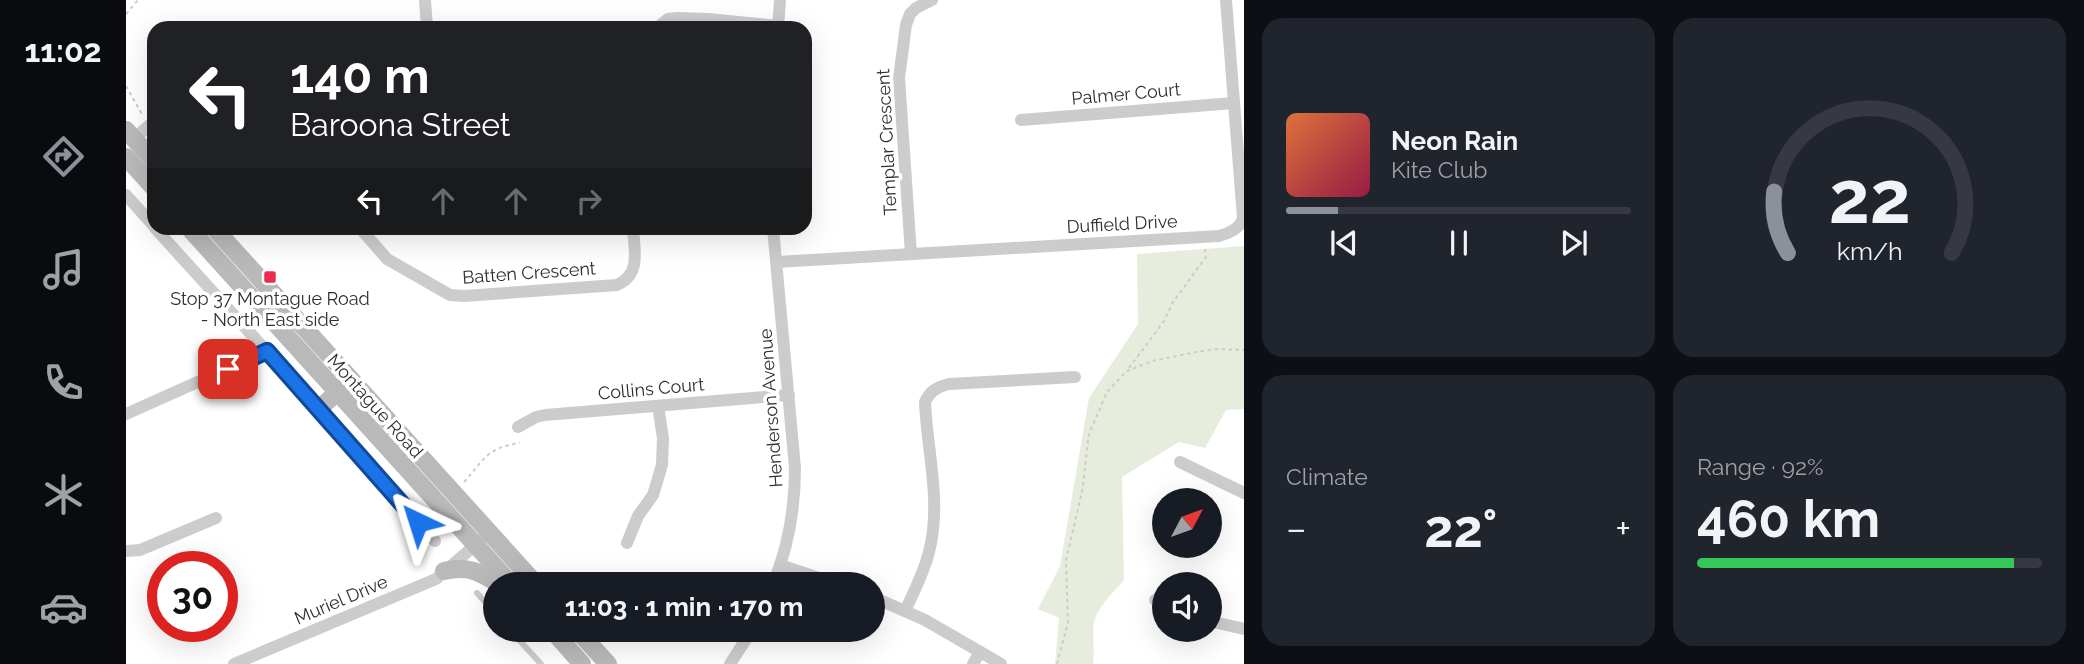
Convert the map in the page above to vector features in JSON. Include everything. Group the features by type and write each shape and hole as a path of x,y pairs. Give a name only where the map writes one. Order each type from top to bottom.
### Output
{"main road":[{"path":"129,138 147,155"},
{"path":"126,157 147,180"},
{"name":"Montague Road","path":"196,235 500,572"},
{"name":"Montague Road","path":"220,235 525,572"},
{"path":"319,409 351,379"},
{"path":"444,571 459,568 483,574"},
{"path":"563,642 582,664"},
{"path":"588,642 608,664"}],"street":[{"path":"425,0 426,21"},
{"path":"778,21 780,0"},
{"name":"Templar Crescent","path":"911,254 899,78 906,24 910,14 932,0"},
{"name":"Duffield Drive","path":"777,262 1229,234 1242,218 1226,0"},
{"path":"666,21 677,18 726,21"},
{"name":"Palmer Court","path":"1021,120 1234,103"},
{"path":"129,138 147,126"},
{"path":"126,195 147,218"},
{"path":"162,235 435,541"},
{"name":"Batten Crescent","path":"366,235 387,259 450,295 457,296 617,285 630,276 635,264 633,235"},
{"name":"Henderson Avenue","path":"774,235 794,449 795,487 789,531 777,572"},
{"path":"126,414 267,351"},
{"path":"905,611 929,553 933,531 935,495 925,408 928,396 933,390 949,384 1075,377"},
{"name":"Collins Court","path":"518,427 545,415 789,395"},
{"path":"627,542 638,516 653,495 662,465 663,438 659,406"},
{"path":"1180,462 1244,493"},
{"path":"126,551 140,550 216,518"},
{"name":"Muriel Drive","path":"234,664 436,579 489,533"},
{"path":"780,565 801,572"},
{"path":"885,602 925,620 1001,664"},
{"path":"1222,624 1244,629"},
{"path":"730,664 744,642"},
{"path":"972,664 980,652"}],"lane":[{"path":"477,593 483,600"},
{"path":"521,642 541,664"}],"path":[{"path":"126,14 138,0"},
{"path":"126,86 139,111 147,118"},
{"path":"1057,664 1068,623 1066,560 1082,492 1089,434 1107,392 1127,371 1164,321 1173,302 1206,257 1204,237"},
{"path":"1127,371 1152,360 1201,351 1244,350"},
{"path":"461,486 482,458 500,446 520,443"}],"green space":[{"path":"1244,246 1244,409 1226,410 1205,448 1179,442 1122,477 1124,580 1106,600 1096,617 1093,627 1093,664 1055,664 1059,618 1038,609 1060,566 1089,398 1138,324 1137,254"}],"place":[{"name":"Stop 37 Montague Road - North East side","path":"270,277"}],"route":[{"path":"228,369 267,351 418,522"}]}
